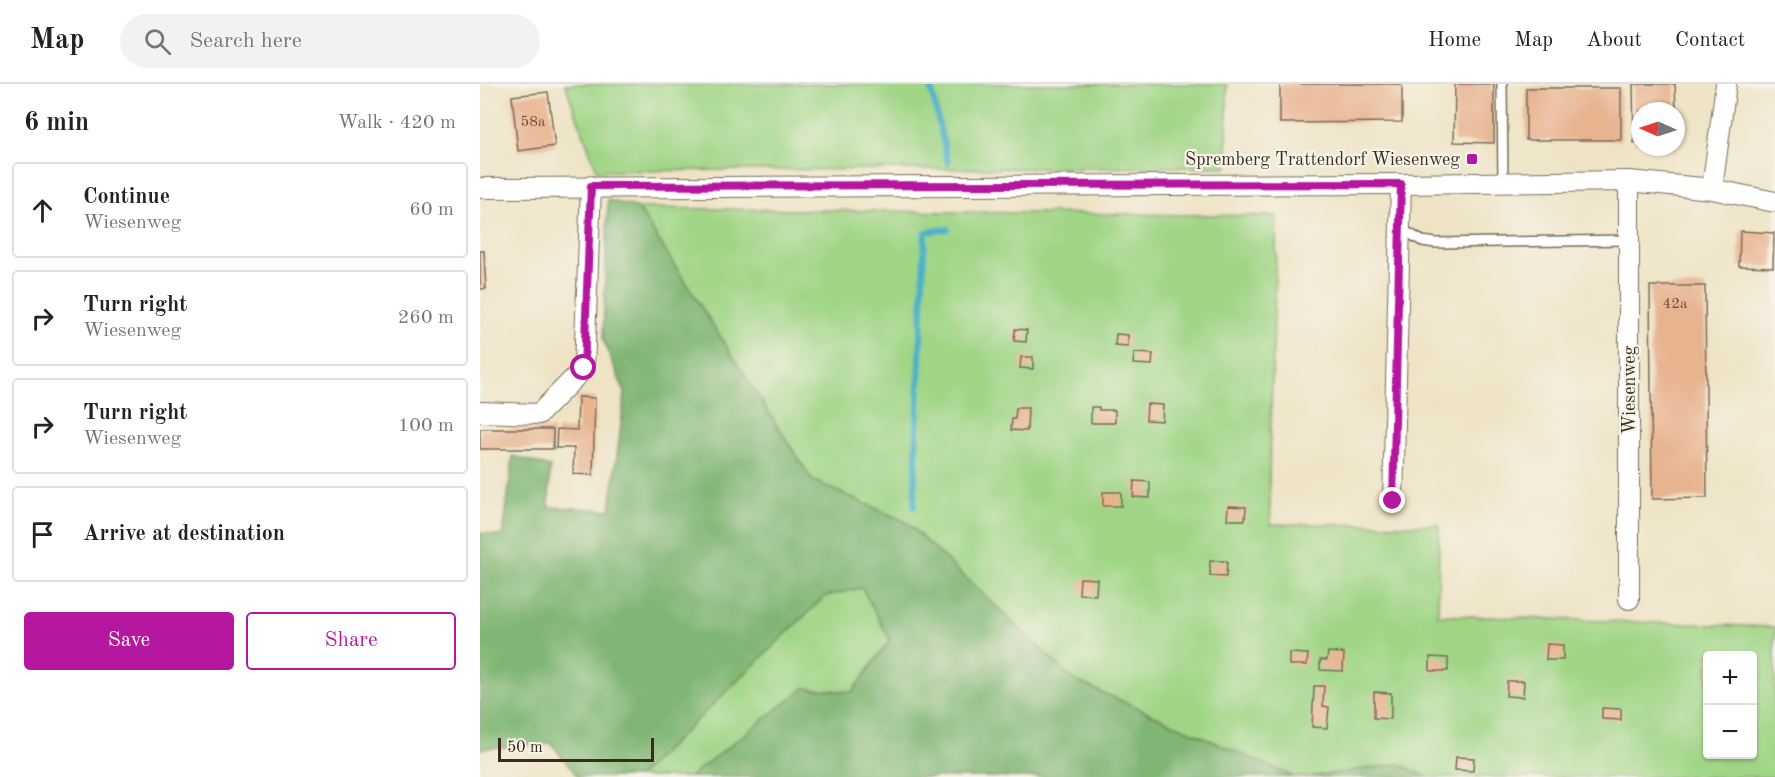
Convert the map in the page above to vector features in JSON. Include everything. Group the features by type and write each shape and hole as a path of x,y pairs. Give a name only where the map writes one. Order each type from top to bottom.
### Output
{"street":[{"path":"1712,189 1726,84"},
{"path":"480,188 1629,181 1712,189 1775,202"},
{"name":"Wiesenweg","path":"1629,181 1629,599"},
{"path":"1393,501 1401,184"},
{"path":"480,412 538,414 584,368 591,186"}],"lane":[{"path":"1502,84 1503,182"},
{"path":"1400,228 1422,241 1436,243 1629,240"}],"green space":[{"path":"565,84 1227,84 1227,167 597,171"},
{"path":"608,200 638,208 812,480 906,522 1074,680 1294,777 689,777 805,688 852,692 890,640 862,588 825,596 638,777 578,777 551,743 480,749 480,533 503,536 513,456 550,467 549,507 610,510 625,393 603,339"},
{"path":"638,208 1277,216 1269,476 1271,524 1439,525 1438,615 1775,627 1775,777 1427,777 1399,764 1309,777 1294,777 1074,680 906,522 812,480"},
{"path":"862,588 890,640 852,692 805,688 689,777 637,777 825,596"},
{"path":"1399,764 1427,777 1309,777"}],"building":[{"path":"1280,84 1402,84 1402,122 1280,123"},
{"path":"1455,84 1494,84 1494,143 1454,142"},
{"path":"1633,84 1675,84 1676,102 1633,102"},
{"path":"1526,88 1621,88 1621,140 1526,140"},
{"path":"548,92 555,146 518,151 512,96"},
{"path":"1740,231 1774,233 1773,267 1739,266"},
{"path":"480,251 484,251 486,289 480,289"},
{"path":"1650,286 1705,286 1707,498 1652,499"},
{"path":"1015,329 1027,330 1026,342 1014,341"},
{"path":"1116,334 1128,335 1128,347 1115,346"},
{"path":"1134,353 1153,354 1152,365 1133,364"},
{"path":"1021,357 1033,357 1033,369 1020,368"},
{"path":"578,397 595,398 593,475 573,474 574,448 556,448 557,429 577,430"},
{"path":"1147,404 1163,405 1162,421 1146,420"},
{"path":"1091,407 1099,407 1099,410 1115,410 1115,423 1091,423"},
{"path":"1016,408 1028,408 1027,431 1011,430"},
{"path":"480,429 553,429 553,449 480,449"},
{"path":"1134,481 1150,482 1150,498 1133,497"},
{"path":"1103,492 1121,492 1121,506 1103,506"},
{"path":"1228,506 1246,507 1245,520 1227,520"},
{"path":"1210,561 1227,561 1226,577 1210,576"},
{"path":"1080,578 1097,579 1096,595 1079,594"},
{"path":"1547,644 1563,645 1563,660 1546,660"},
{"path":"1328,652 1344,653 1343,671 1320,670 1320,660 1327,660"},
{"path":"1289,653 1308,654 1307,665 1289,665"},
{"path":"1430,657 1448,658 1448,671 1430,671"},
{"path":"1507,681 1524,681 1523,697 1506,696"},
{"path":"1314,686 1324,686 1323,706 1329,707 1327,728 1312,727"},
{"path":"1374,692 1391,693 1391,719 1374,718"},
{"path":"1602,708 1621,709 1621,720 1602,719"},
{"path":"1456,757 1474,758 1473,771 1455,770"}],"waterway":[{"path":"930,84 948,163"},
{"path":"914,507 925,232 948,229"}],"place":[{"name":"Spremberg Trattendorf Wiesenweg","path":"1472,159"}],"route":[{"path":"584,368 591,186 1401,184 1393,501"}]}
